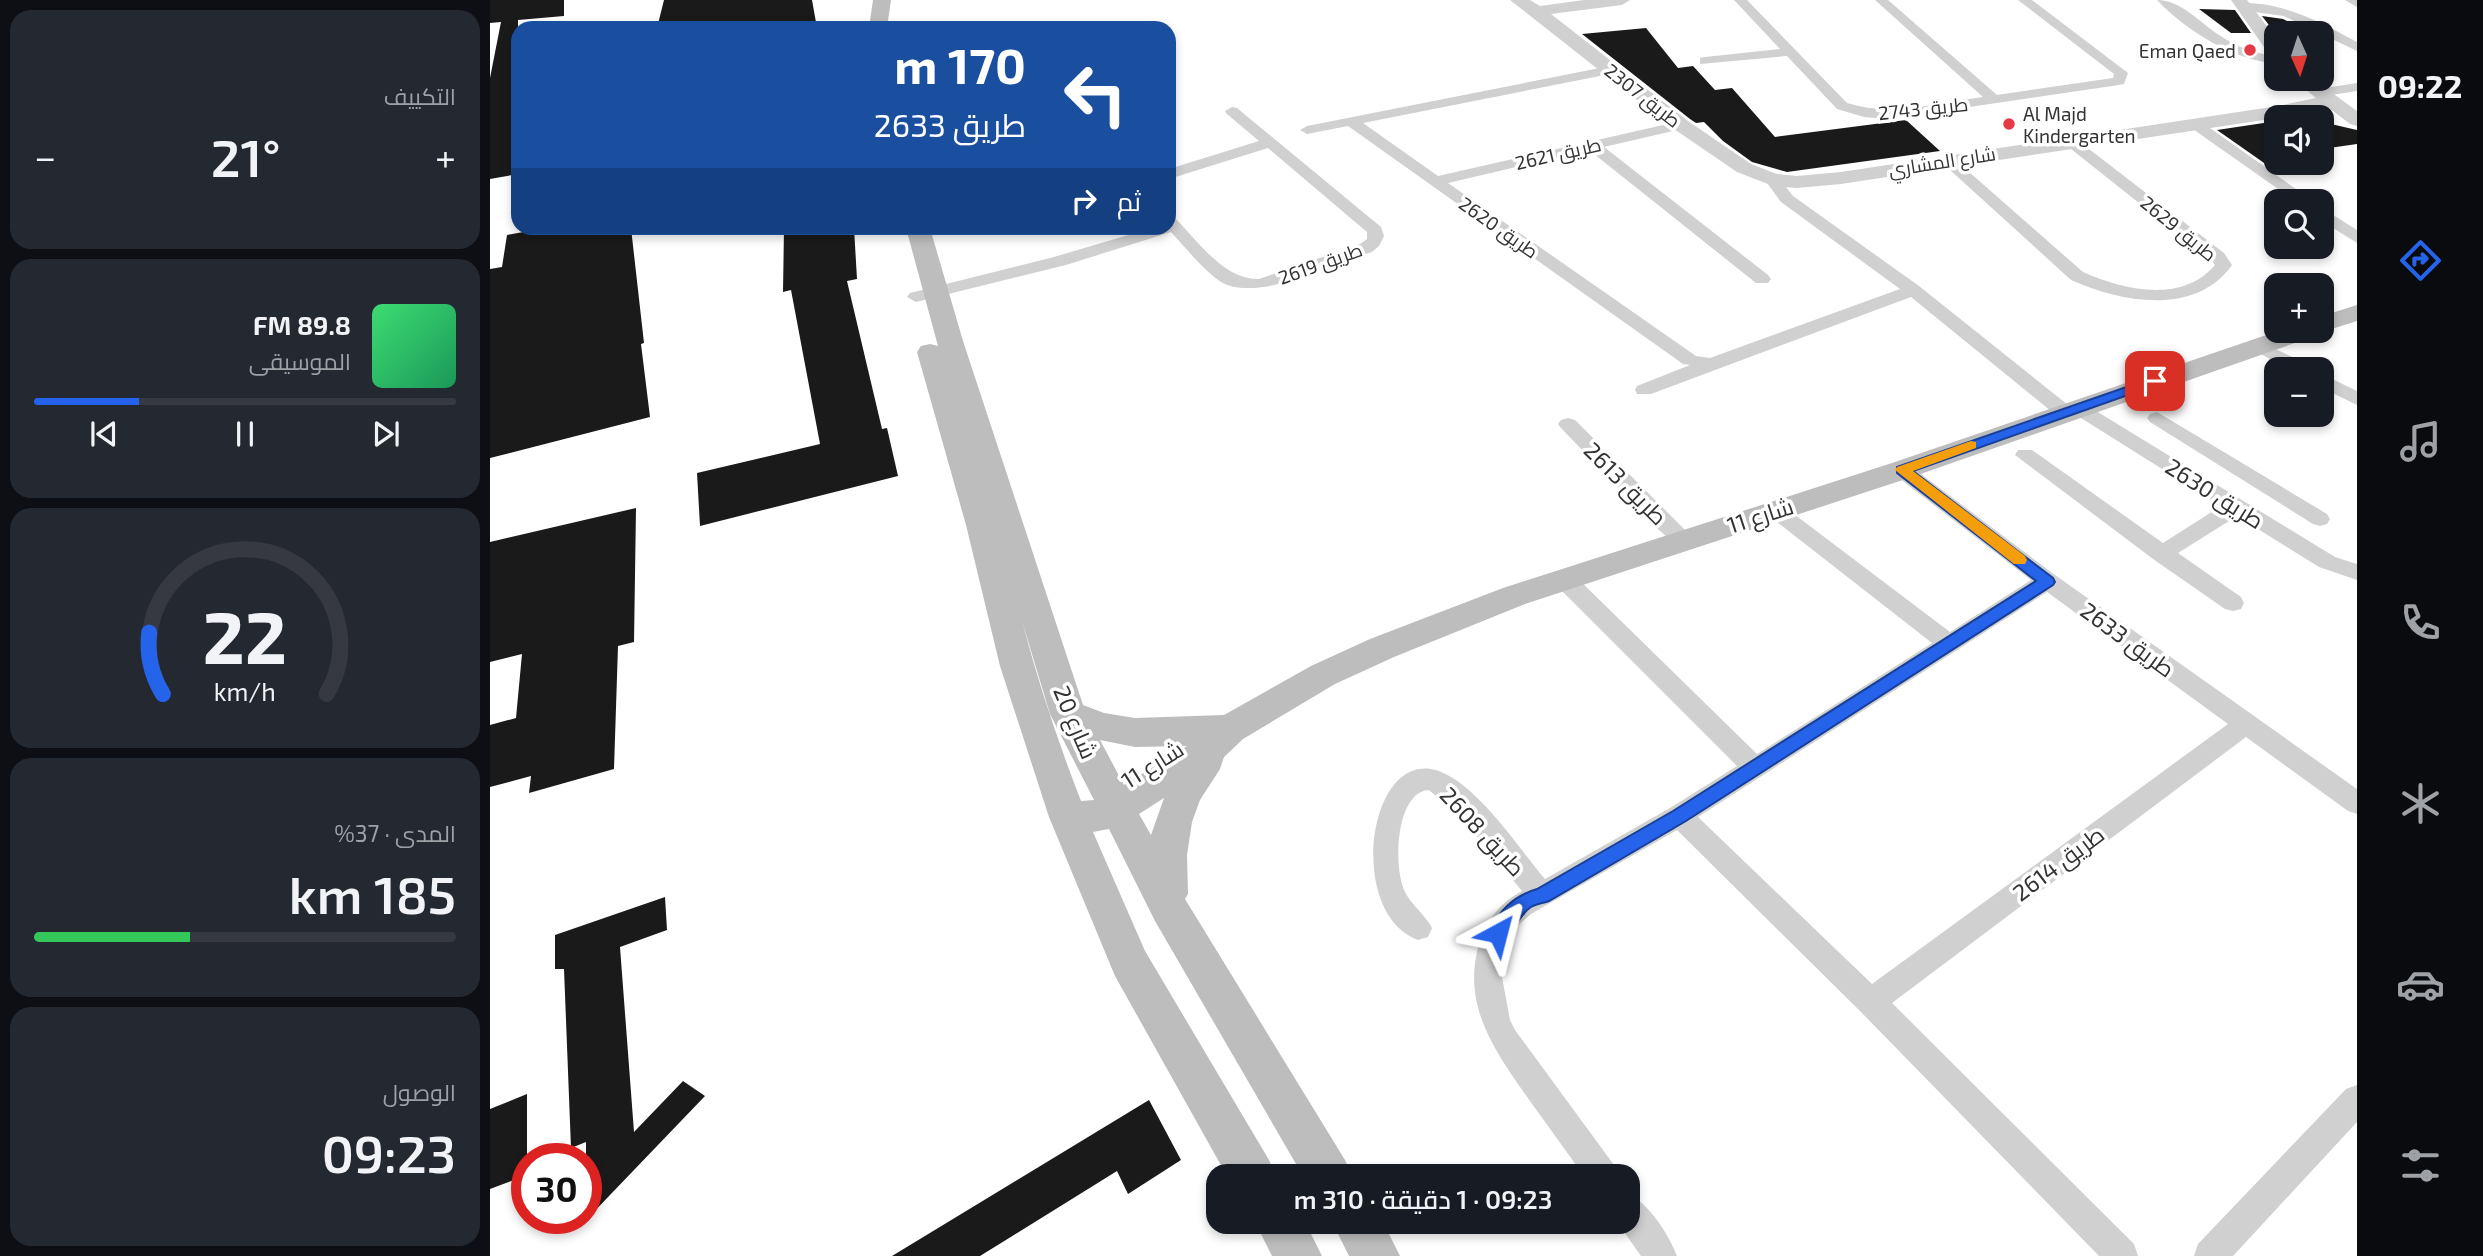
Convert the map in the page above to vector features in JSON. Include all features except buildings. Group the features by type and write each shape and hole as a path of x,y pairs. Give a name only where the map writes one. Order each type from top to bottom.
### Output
{"main road":[{"path":"879,21 883,0"},
{"path":"895,21 897,0"},
{"name":"شارع 20","path":"902,235 926,295 995,524 1068,714 1090,761 1092,814 1130,963 1245,1164"},
{"name":"شارع 20","path":"919,235 926,295"},
{"path":"2334,320 2357,313"},
{"name":"شارع 11","path":"1092,814 1205,754 1230,729 1324,675 1382,648 1514,596 1902,470 2268,343"},
{"name":"شارع 20","path":"995,524 1017,666 1048,764 1169,908 1322,1164"},
{"path":"1068,714 1104,728 1133,733 1162,734 1230,729"},
{"path":"1169,908 1165,856 1176,810 1186,789 1230,729"},
{"path":"1286,1234 1298,1256"},
{"path":"1363,1234 1376,1256"}],"street":[{"name":"طريق 2307","path":"1518,0 1537,11 1681,125 1745,168 1773,180"},
{"path":"1537,11 1622,0"},
{"name":"طريق 2743","path":"1740,0 1842,106 1852,110 1888,115 2112,84 2122,77 2121,73 2024,0"},
{"name":"طريق 2743","path":"1881,0 1995,100"},
{"path":"2163,0 2244,55 2264,60"},
{"path":"2351,0 2357,3"},
{"path":"2241,3 2291,12 2357,47"},
{"path":"2241,3 2264,35"},
{"path":"1705,61 1790,52"},
{"path":"1307,130 1610,70"},
{"path":"2330,101 2357,88"},
{"path":"2317,91 2357,120"},
{"name":"شارع المشاري","path":"1773,180 1797,182 1841,178 2278,112 2330,101"},
{"name":"طريق 2619","path":"1176,231 1224,276 1232,282 1246,285 1261,284 1366,248 1377,236 1375,230 1232,111"},
{"name":"طريق 2620","path":"1353,122 1690,360 1710,364"},
{"path":"2195,124 2288,189"},
{"name":"طريق 2621","path":"1435,181 1681,125"},
{"name":"طريق 2629","path":"1947,160 2077,276 2103,288 2140,294 2179,291 2204,284 2220,271 2224,265 2218,257 2071,142"},
{"path":"1176,172 1269,143"},
{"path":"1592,145 1762,279"},
{"name":"طريق 2630","path":"1773,180 1787,200 1913,290 2070,410 2194,480 2327,562 2357,572"},
{"path":"2334,222 2357,238"},
{"name":"طريق 2619","path":"926,295 1060,261 1139,235"},
{"path":"1644,390 1913,290"},
{"path":"2259,346 2280,357"},
{"path":"2334,387 2357,399"},
{"path":"2157,418 2320,519"},
{"name":"طريق 2613","path":"1568,424 1665,524 1684,540"},
{"path":"2025,455 2233,603"},
{"path":"2194,480 2229,462"},
{"name":"طريق 2633","path":"1902,470 2047,582 2357,803"},
{"path":"2161,554 2237,506"},
{"path":"1775,510 1950,644"},
{"path":"1565,580 1755,768"},
{"name":"طريق 2608","path":"1594,1164 1504,1040 1493,1019 1488,996 1488,964 1498,933 1510,916 1525,901 1542,895 1679,816 2047,582"},
{"name":"طريق 2614","path":"1871,1002 2246,724"},
{"name":"طريق 2608","path":"1418,928 1392,893 1387,877 1385,845 1388,828 1400,796 1405,789 1421,780 1432,779 1455,794 1542,895"},
{"path":"1679,816 1871,1002 2122,1256"},
{"path":"2210,1256 2357,1100"},
{"path":"1640,1227 1661,1256"}],"slow traffic":[{"path":"1971,445 1902,470 2019,560"}],"place":[{"name":"Eman Qaed","path":"2250,50"},
{"name":"Al Majd Kindergarten","path":"2009,124"}],"route":[{"path":"1498,933 1525,901 1542,895 1679,816 2047,582 1902,470 2155,381"}]}
